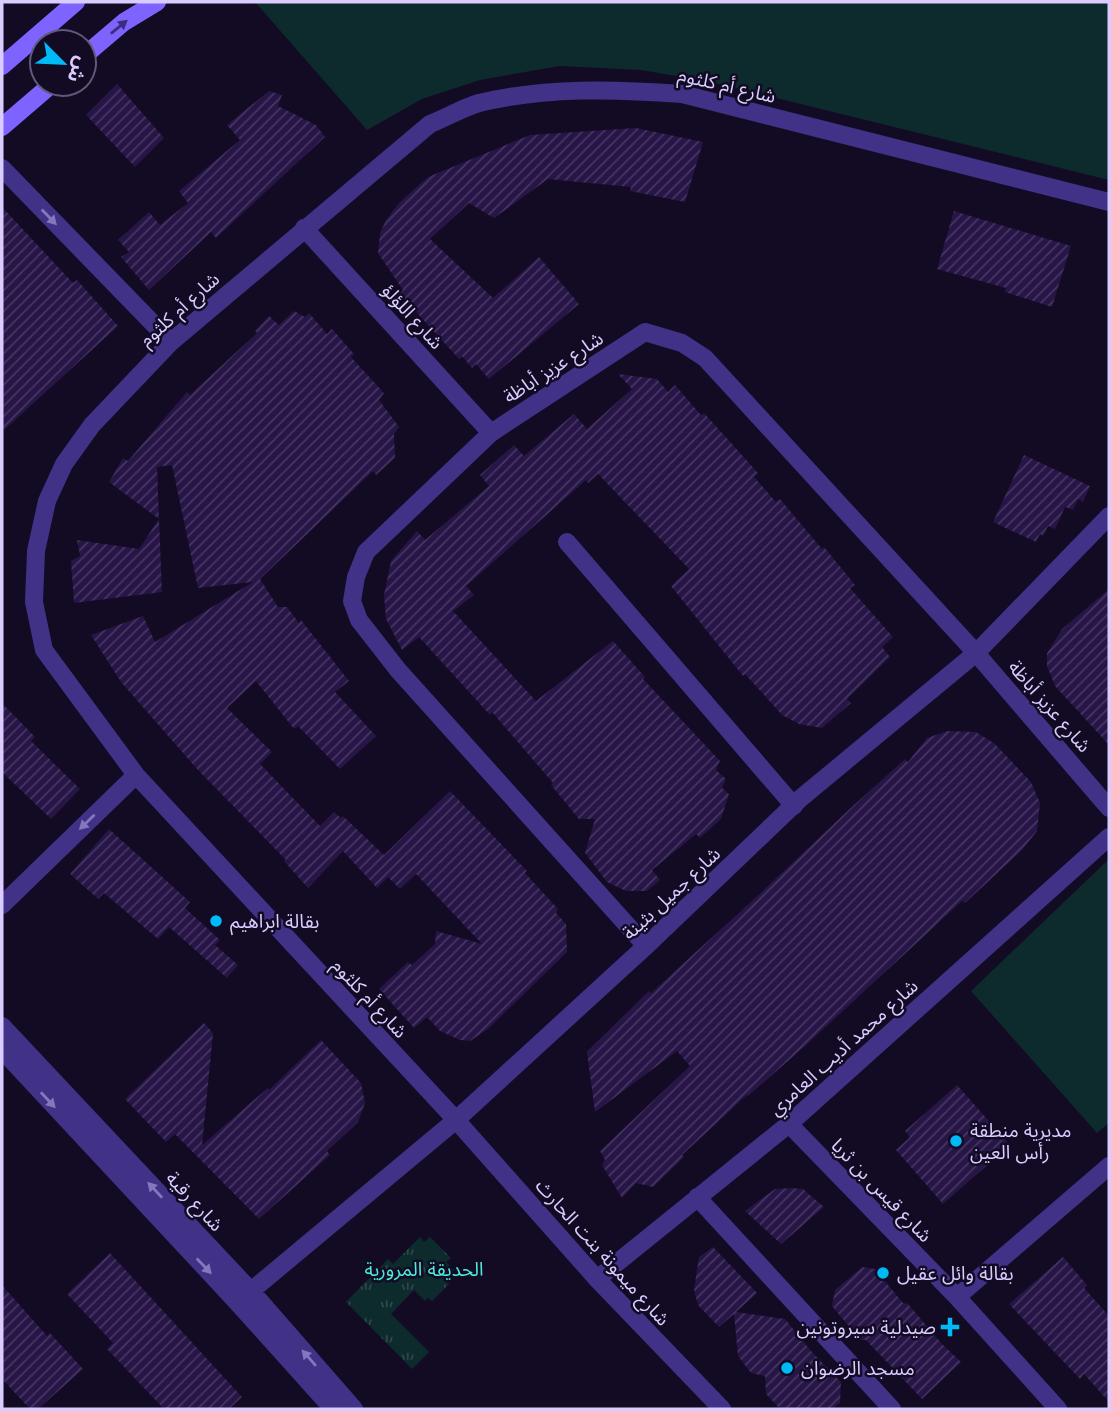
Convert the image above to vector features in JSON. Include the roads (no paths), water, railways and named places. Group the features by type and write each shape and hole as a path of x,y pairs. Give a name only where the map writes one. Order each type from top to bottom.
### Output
{"main road":[{"path":"2,66 76,2"},
{"path":"98,44 124,22 157,2"},
{"path":"2,127 36,98"}],"street":[{"name":"شارع أم كلثوم","path":"456,1120 136,775 44,650 34,602 36,551 47,501 64,464 92,425 171,342 430,124 478,104 547,93 610,89 682,94 1109,202"},
{"path":"2,168 171,342"},
{"name":"شارع اللؤلؤ","path":"304,228 491,433"},
{"name":"شارع عزيز أباظة","path":"646,946 398,670 359,620 352,601 356,577 366,552 491,433 645,332 682,343 705,358 976,653 1109,808"},
{"name":"شارع جميل بثينة","path":"251,1291 456,1120 646,946 793,806 976,653 1109,516"},
{"path":"567,542 793,806"},
{"path":"2,905 136,775"},
{"name":"شارع محمد أديب العامري","path":"597,1279 789,1124 1109,837"},
{"name":"شارع رقية","path":"2,1026 251,1291 354,1409"},
{"name":"شارع رقية","path":"2,1050 333,1409"},
{"name":"شارع ميمونة بنت الحارث","path":"456,1120 597,1279 722,1409"},
{"name":"شارع قيس بن ثريا","path":"789,1124 957,1297 1058,1409"},
{"path":"957,1297 1109,1166"},
{"path":"697,1197 892,1409"}],"place":[{"name":"بقالة ابراهيم","path":"216,921"},
{"name":"مديرية منطقة رأس العين","path":"956,1141"},
{"name":"بقالة وائل عقيل","path":"883,1273"},
{"name":"صيدلية سيروتونين","path":"950,1327"},
{"name":"مسجد الرضوان","path":"787,1368"}],"park label":[{"name":"الحديقة المرورية","path":"424,1269"}]}
